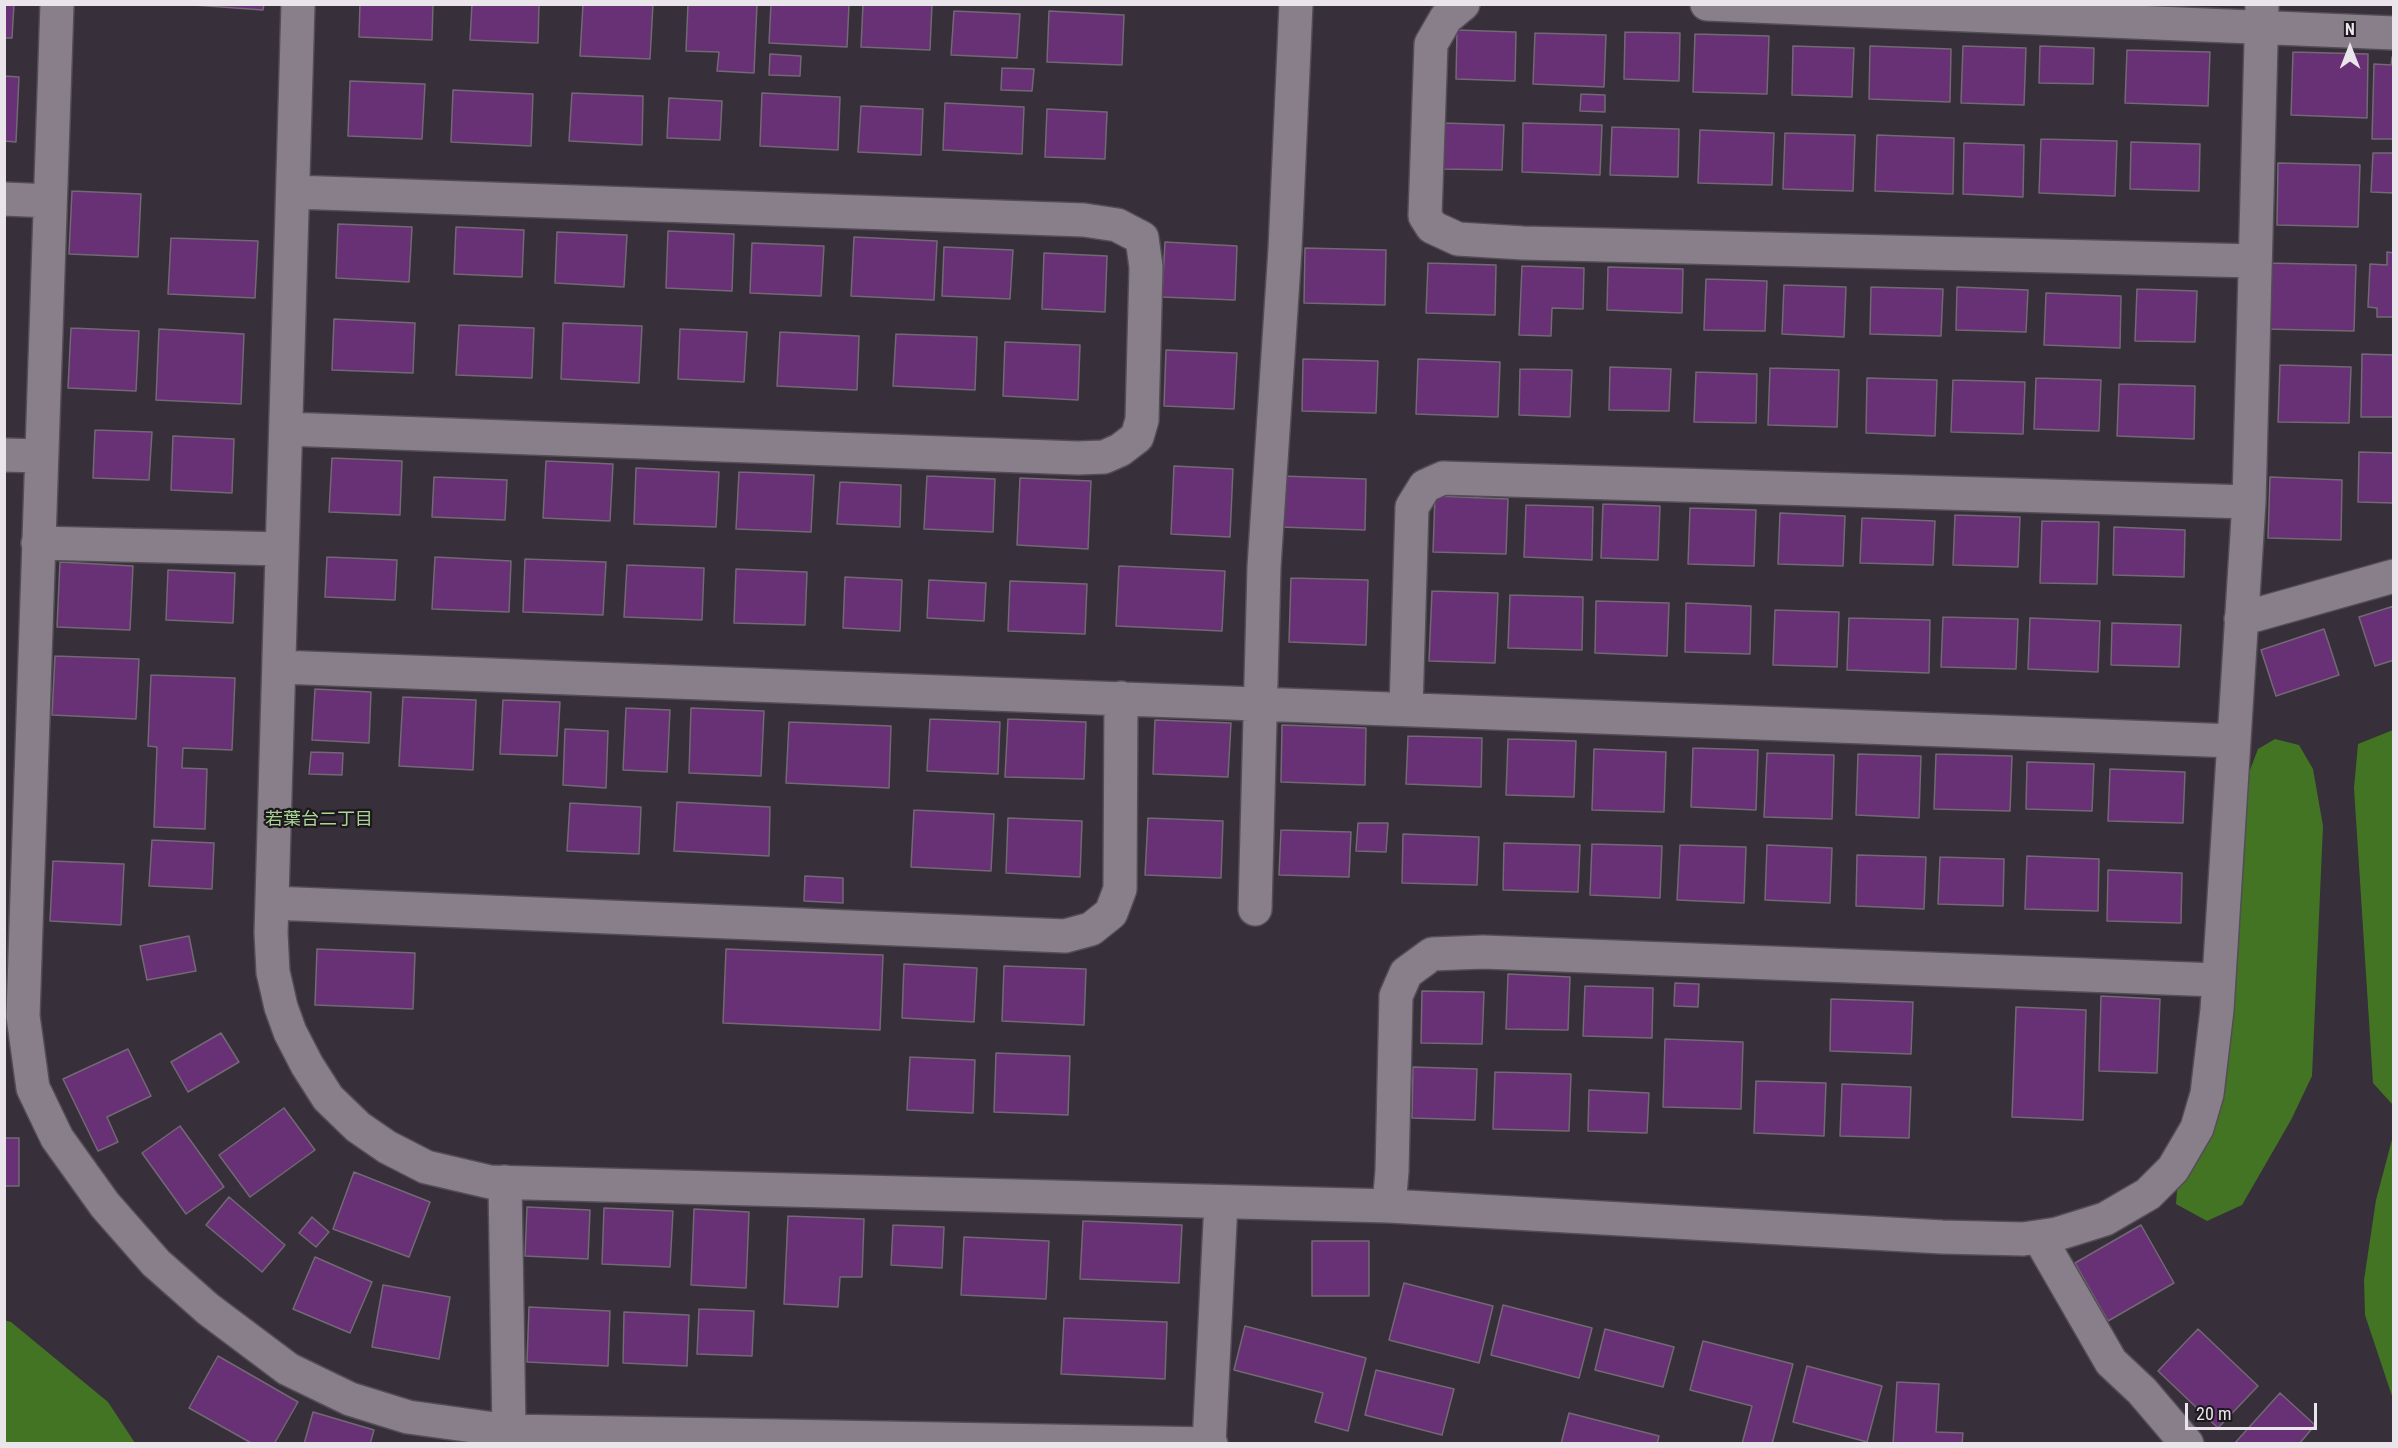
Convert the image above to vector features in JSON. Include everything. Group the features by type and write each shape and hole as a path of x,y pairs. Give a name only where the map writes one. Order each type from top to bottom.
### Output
{"street":[{"path":"57,4 23,1016 18,1078 33,1088 57,1138 105,1205 156,1263 199,1301 288,1369 351,1399 408,1417 509,1431 981,1441 1209,1443 1221,1202"},
{"path":"298,4 272,903 273,972 281,1008 307,1065 328,1098 358,1127 387,1147 426,1167 490,1182 1389,1206 1942,1237 2023,1239 2057,1234 2105,1219 2148,1194 2173,1169 2197,1128 2207,1094 2217,1010 2217,980 2249,502 2262,16"},
{"path":"1255,909 1264,567 1285,249 1296,4"},
{"path":"1463,4 1446,18 1431,44 1425,216 1432,227 1458,239 1523,243 2255,261"},
{"path":"1707,4 2262,16 2394,33"},
{"path":"286,429 1078,458 1104,457 1137,437 1142,420 1143,397 1146,267 1142,238 1117,225 1084,220 293,192"},
{"path":"4,199 50,201"},
{"path":"4,455 41,456"},
{"path":"1406,709 1412,507 1425,486 1443,478 2249,502"},
{"path":"38,543 282,549"},
{"path":"2241,619 2394,576"},
{"path":"279,667 2234,741"},
{"path":"272,903 1065,936 1091,929 1111,913 1119,890 1121,698"},
{"path":"1389,1206 1392,1171 1396,996 1406,973 1432,954 1484,952 2217,980"},
{"path":"505,1182 509,1431"},
{"path":"2039,1237 2111,1362 2142,1391 2187,1443"}],"green space":[{"path":"2393,730 2393,1109 2392,1104 2373,1083 2354,788 2358,744"},
{"path":"2275,739 2299,745 2313,769 2323,826 2312,1076 2291,1120 2242,1205 2207,1221 2176,1204 2178,1178 2218,1093 2234,1010 2242,791 2258,749"},
{"path":"2393,1136 2393,1399 2365,1315 2364,1280 2376,1200"},
{"path":"4,1320 11,1322 108,1402 135,1443 5,1443"}],"building":[{"path":"4,4 14,4 12,38 4,38"},
{"path":"180,4 264,4 263,10"},
{"path":"360,4 433,4 432,40 359,37"},
{"path":"472,4 539,4 538,43 470,40"},
{"path":"583,4 653,4 650,59 580,56"},
{"path":"688,4 757,4 754,73 717,71 719,52 686,51"},
{"path":"771,4 849,4 847,47 769,43"},
{"path":"863,4 932,4 930,50 861,47"},
{"path":"954,11 1020,14 1017,58 951,55"},
{"path":"1049,11 1124,15 1122,65 1047,62"},
{"path":"1457,30 1516,32 1515,81 1456,79"},
{"path":"1625,32 1680,33 1679,81 1624,79"},
{"path":"1535,33 1606,35 1604,87 1533,84"},
{"path":"1695,34 1769,36 1767,94 1693,92"},
{"path":"1793,46 1854,48 1852,97 1792,95"},
{"path":"1870,46 1951,49 1950,102 1869,99"},
{"path":"1963,46 2026,48 2024,105 1961,103"},
{"path":"2040,46 2094,48 2093,84 2039,83"},
{"path":"2127,50 2210,52 2208,106 2125,103"},
{"path":"2293,52 2368,54 2367,118 2291,115"},
{"path":"770,54 801,56 800,76 769,75"},
{"path":"2392,57 2394,57 2394,139 2372,139 2374,64 2391,65"},
{"path":"1002,68 1034,69 1032,91 1001,90"},
{"path":"4,76 19,77 16,142 4,141"},
{"path":"350,81 425,84 422,139 348,136"},
{"path":"453,90 533,94 531,146 451,142"},
{"path":"572,93 643,96 642,145 569,141"},
{"path":"762,93 840,97 838,150 760,146"},
{"path":"1581,94 1605,95 1605,112 1580,111"},
{"path":"669,98 722,101 720,140 667,138"},
{"path":"945,103 1024,107 1022,154 943,150"},
{"path":"861,106 923,109 921,155 858,152"},
{"path":"1047,109 1107,112 1105,159 1045,157"},
{"path":"1444,123 1504,125 1502,170 1442,169"},
{"path":"1523,123 1602,125 1600,175 1522,172"},
{"path":"1612,127 1679,129 1678,177 1610,175"},
{"path":"1700,130 1774,133 1772,185 1698,183"},
{"path":"1785,133 1855,135 1853,191 1783,189"},
{"path":"1877,135 1954,138 1953,194 1875,191"},
{"path":"2041,139 2117,141 2115,196 2039,193"},
{"path":"2131,142 2200,144 2199,191 2130,189"},
{"path":"1964,143 2024,145 2023,197 1963,194"},
{"path":"2373,153 2394,153 2394,193 2371,192"},
{"path":"2278,163 2360,165 2358,227 2277,225"},
{"path":"72,191 141,194 138,257 69,254"},
{"path":"338,224 412,227 409,282 336,278"},
{"path":"456,227 524,230 522,277 454,274"},
{"path":"668,231 734,234 732,291 666,288"},
{"path":"557,232 627,235 624,287 555,283"},
{"path":"854,237 937,241 934,300 851,296"},
{"path":"171,238 258,241 255,298 168,294"},
{"path":"1165,242 1237,246 1235,300 1162,297"},
{"path":"752,243 824,246 821,296 750,293"},
{"path":"944,247 1013,250 1010,299 942,296"},
{"path":"1305,248 1386,250 1385,305 1304,303"},
{"path":"2387,252 2394,253 2394,317 2377,317 2377,308 2368,307 2370,264 2387,265"},
{"path":"1044,253 1107,256 1105,312 1042,309"},
{"path":"1428,263 1496,265 1495,315 1426,313"},
{"path":"2267,263 2356,265 2354,331 2265,329"},
{"path":"1522,266 1584,268 1583,309 1552,308 1551,336 1519,335"},
{"path":"1608,267 1683,269 1682,313 1607,310"},
{"path":"1706,279 1767,281 1765,331 1704,330"},
{"path":"1784,285 1846,287 1844,337 1782,334"},
{"path":"1871,287 1943,289 1941,336 1870,334"},
{"path":"1957,287 2028,290 2026,332 1956,330"},
{"path":"2137,289 2197,291 2195,342 2135,341"},
{"path":"2046,293 2121,296 2120,348 2044,345"},
{"path":"334,319 415,323 413,373 332,370"},
{"path":"563,323 642,326 639,383 561,379"},
{"path":"459,325 534,328 532,378 456,375"},
{"path":"71,328 139,331 136,391 68,388"},
{"path":"159,329 244,334 241,404 156,400"},
{"path":"680,329 747,332 744,382 678,379"},
{"path":"780,332 859,336 857,390 777,386"},
{"path":"896,334 977,337 975,390 893,386"},
{"path":"1005,342 1080,345 1078,400 1003,396"},
{"path":"1166,350 1237,353 1234,409 1164,406"},
{"path":"2362,354 2394,355 2394,417 2361,417"},
{"path":"1303,359 1378,361 1376,413 1302,411"},
{"path":"1418,359 1500,362 1498,417 1416,414"},
{"path":"2280,365 2351,367 2349,423 2278,422"},
{"path":"1610,367 1671,369 1669,411 1609,410"},
{"path":"1770,368 1839,370 1837,427 1768,425"},
{"path":"1520,369 1572,370 1570,417 1519,415"},
{"path":"1696,372 1757,374 1756,423 1694,422"},
{"path":"1867,378 1937,380 1935,436 1866,433"},
{"path":"2036,378 2101,380 2099,431 2034,429"},
{"path":"1953,380 2025,382 2023,434 1951,432"},
{"path":"2119,384 2195,386 2194,439 2117,436"},
{"path":"95,430 152,432 149,480 93,478"},
{"path":"173,436 234,439 232,493 171,490"},
{"path":"2359,452 2394,453 2394,503 2358,502"},
{"path":"332,458 402,461 400,515 329,512"},
{"path":"546,461 613,464 610,521 543,518"},
{"path":"1174,466 1233,469 1230,537 1171,534"},
{"path":"636,468 719,472 716,527 634,524"},
{"path":"739,472 814,475 811,532 736,529"},
{"path":"927,476 995,479 993,532 924,529"},
{"path":"1282,476 1366,479 1365,530 1280,527"},
{"path":"434,477 507,480 505,520 432,517"},
{"path":"2270,477 2342,480 2341,540 2268,538"},
{"path":"1020,478 1091,481 1088,549 1017,545"},
{"path":"840,482 901,485 900,527 837,524"},
{"path":"1435,496 1508,499 1506,554 1433,552"},
{"path":"1603,504 1660,506 1658,560 1601,558"},
{"path":"1526,505 1593,507 1592,560 1524,557"},
{"path":"1690,508 1756,510 1754,566 1688,564"},
{"path":"1780,513 1845,516 1843,566 1778,564"},
{"path":"1955,515 2020,517 2018,567 1953,565"},
{"path":"1862,518 1935,521 1933,565 1860,563"},
{"path":"2042,521 2099,522 2097,584 2040,583"},
{"path":"2114,527 2185,530 2184,577 2113,575"},
{"path":"327,557 397,560 395,600 325,597"},
{"path":"435,557 511,561 509,612 432,609"},
{"path":"525,559 606,562 603,615 523,612"},
{"path":"60,562 133,566 130,630 57,627"},
{"path":"627,565 704,568 702,620 624,617"},
{"path":"1119,566 1225,571 1222,631 1116,626"},
{"path":"736,569 807,572 805,625 734,623"},
{"path":"168,570 235,573 233,623 166,620"},
{"path":"845,577 902,580 900,631 843,628"},
{"path":"1291,578 1368,580 1366,645 1289,642"},
{"path":"929,580 986,583 984,621 927,618"},
{"path":"1010,581 1087,584 1085,634 1008,631"},
{"path":"1432,591 1498,593 1495,663 1429,661"},
{"path":"1510,595 1583,597 1582,650 1508,648"},
{"path":"1596,601 1669,603 1667,656 1595,653"},
{"path":"1686,603 1751,606 1750,654 1685,652"},
{"path":"2394,606 2394,660 2375,666 2359,617"},
{"path":"1775,610 1839,612 1837,667 1773,665"},
{"path":"1943,617 2018,619 2016,669 1941,667"},
{"path":"1849,618 1930,620 1929,673 1847,670"},
{"path":"2030,618 2100,621 2098,672 2028,669"},
{"path":"2112,623 2181,625 2179,667 2111,665"},
{"path":"2324,629 2339,675 2276,696 2261,650"},
{"path":"55,656 139,659 136,719 52,715"},
{"path":"151,675 235,678 232,750 183,748 182,768 207,769 205,829 154,827 157,747 148,746"},
{"path":"315,689 371,692 369,743 312,740"},
{"path":"403,697 476,700 473,770 399,766"},
{"path":"503,700 560,702 557,756 500,754"},
{"path":"626,708 670,710 667,772 623,770"},
{"path":"691,708 764,711 761,776 689,773"},
{"path":"930,719 1000,722 998,774 927,771"},
{"path":"1008,719 1086,722 1084,779 1005,777"},
{"path":"1155,720 1231,723 1228,777 1153,774"},
{"path":"789,722 891,726 889,788 786,783"},
{"path":"1282,725 1366,728 1365,785 1281,782"},
{"path":"565,729 608,731 606,788 563,785"},
{"path":"1408,736 1482,738 1481,787 1406,784"},
{"path":"1508,739 1576,741 1574,797 1506,795"},
{"path":"1693,748 1758,750 1756,810 1691,807"},
{"path":"1594,749 1666,752 1664,812 1592,810"},
{"path":"311,752 343,753 342,775 309,774"},
{"path":"1767,753 1834,755 1832,819 1764,817"},
{"path":"1858,754 1921,756 1919,818 1856,815"},
{"path":"1936,754 2012,756 2010,811 1934,809"},
{"path":"2027,762 2094,764 2092,811 2026,809"},
{"path":"2110,769 2185,772 2183,823 2108,821"},
{"path":"677,802 770,807 769,856 674,851"},
{"path":"570,803 641,807 639,854 567,851"},
{"path":"914,810 994,814 991,871 911,867"},
{"path":"1008,818 1082,821 1080,877 1006,873"},
{"path":"1148,818 1223,821 1221,878 1145,875"},
{"path":"1358,823 1388,823 1386,852 1356,851"},
{"path":"1281,830 1351,832 1349,877 1279,875"},
{"path":"1403,834 1479,837 1477,885 1402,883"},
{"path":"152,840 214,843 212,889 149,886"},
{"path":"1504,843 1580,845 1578,892 1503,890"},
{"path":"1592,844 1662,846 1660,898 1590,895"},
{"path":"1680,845 1746,847 1744,903 1677,900"},
{"path":"1767,845 1832,848 1830,903 1765,900"},
{"path":"1857,855 1926,857 1924,909 1856,906"},
{"path":"2027,856 2099,859 2098,911 2025,909"},
{"path":"1940,857 2004,859 2003,906 1938,904"},
{"path":"53,861 124,864 121,925 50,921"},
{"path":"2108,870 2182,873 2181,923 2107,921"},
{"path":"805,876 843,878 843,903 804,901"},
{"path":"189,936 196,971 147,980 140,946"},
{"path":"317,949 415,953 413,1009 315,1005"},
{"path":"726,949 883,955 880,1030 723,1023"},
{"path":"904,964 977,968 974,1022 902,1018"},
{"path":"1004,966 1086,969 1084,1025 1002,1021"},
{"path":"1508,974 1570,977 1568,1030 1506,1029"},
{"path":"1675,983 1699,984 1698,1007 1674,1006"},
{"path":"1585,986 1653,988 1652,1038 1583,1036"},
{"path":"1422,991 1484,992 1482,1044 1421,1043"},
{"path":"2101,996 2160,999 2157,1073 2099,1071"},
{"path":"1831,999 1913,1002 1911,1054 1830,1051"},
{"path":"2016,1007 2086,1010 2083,1120 2012,1117"},
{"path":"221,1033 239,1062 188,1092 171,1062"},
{"path":"1665,1039 1743,1042 1741,1109 1663,1107"},
{"path":"128,1049 151,1096 107,1117 118,1142 98,1151 63,1079"},
{"path":"996,1053 1070,1056 1068,1115 994,1112"},
{"path":"910,1057 975,1060 973,1113 907,1110"},
{"path":"1413,1067 1477,1069 1475,1120 1412,1118"},
{"path":"1495,1072 1571,1074 1569,1131 1493,1129"},
{"path":"1756,1081 1826,1083 1824,1136 1754,1133"},
{"path":"1842,1084 1911,1087 1909,1138 1840,1136"},
{"path":"1589,1090 1649,1093 1647,1133 1588,1131"},
{"path":"284,1108 315,1150 250,1197 219,1155"},
{"path":"180,1126 224,1187 186,1214 142,1153"},
{"path":"4,1138 19,1138 19,1186 4,1186"},
{"path":"354,1172 430,1202 409,1257 333,1229"},
{"path":"229,1197 285,1245 262,1272 206,1225"},
{"path":"527,1207 590,1210 588,1259 525,1256"},
{"path":"604,1208 673,1211 670,1267 602,1264"},
{"path":"694,1209 749,1212 746,1288 691,1285"},
{"path":"788,1216 864,1219 862,1277 840,1277 838,1307 784,1304"},
{"path":"312,1217 329,1232 316,1247 299,1233"},
{"path":"1083,1221 1182,1225 1179,1283 1080,1279"},
{"path":"893,1225 944,1227 942,1268 891,1265"},
{"path":"2141,1225 2174,1283 2108,1321 2075,1263"},
{"path":"964,1237 1049,1241 1046,1299 961,1295"},
{"path":"1312,1241 1369,1241 1369,1296 1312,1296"},
{"path":"315,1257 372,1282 350,1333 293,1309"},
{"path":"1404,1283 1493,1306 1479,1363 1389,1340"},
{"path":"383,1285 450,1297 439,1359 372,1347"},
{"path":"1503,1305 1592,1328 1579,1378 1491,1355"},
{"path":"529,1307 610,1311 608,1366 527,1362"},
{"path":"699,1309 754,1311 752,1356 697,1354"},
{"path":"624,1312 689,1315 687,1366 623,1363"},
{"path":"1064,1318 1167,1322 1165,1379 1061,1374"},
{"path":"1245,1326 1366,1358 1348,1431 1315,1422 1323,1393 1234,1370"},
{"path":"1605,1329 1674,1347 1663,1387 1595,1370"},
{"path":"2198,1329 2258,1386 2218,1428 2158,1371"},
{"path":"1703,1341 1793,1364 1772,1444 1742,1444 1752,1406 1690,1390"},
{"path":"218,1356 298,1402 274,1444 253,1444 189,1408"},
{"path":"1807,1366 1882,1386 1867,1442 1793,1422"},
{"path":"1376,1370 1454,1389 1442,1435 1365,1415"},
{"path":"1897,1382 1939,1384 1936,1432 1963,1433 1962,1444 1893,1444"},
{"path":"2280,1393 2315,1425 2299,1444 2234,1444"},
{"path":"313,1412 374,1430 370,1444 304,1444"},
{"path":"1569,1413 1659,1436 1657,1444 1561,1444"}],"district":[{"name":"若葉台二丁目","path":"319,820"}]}
